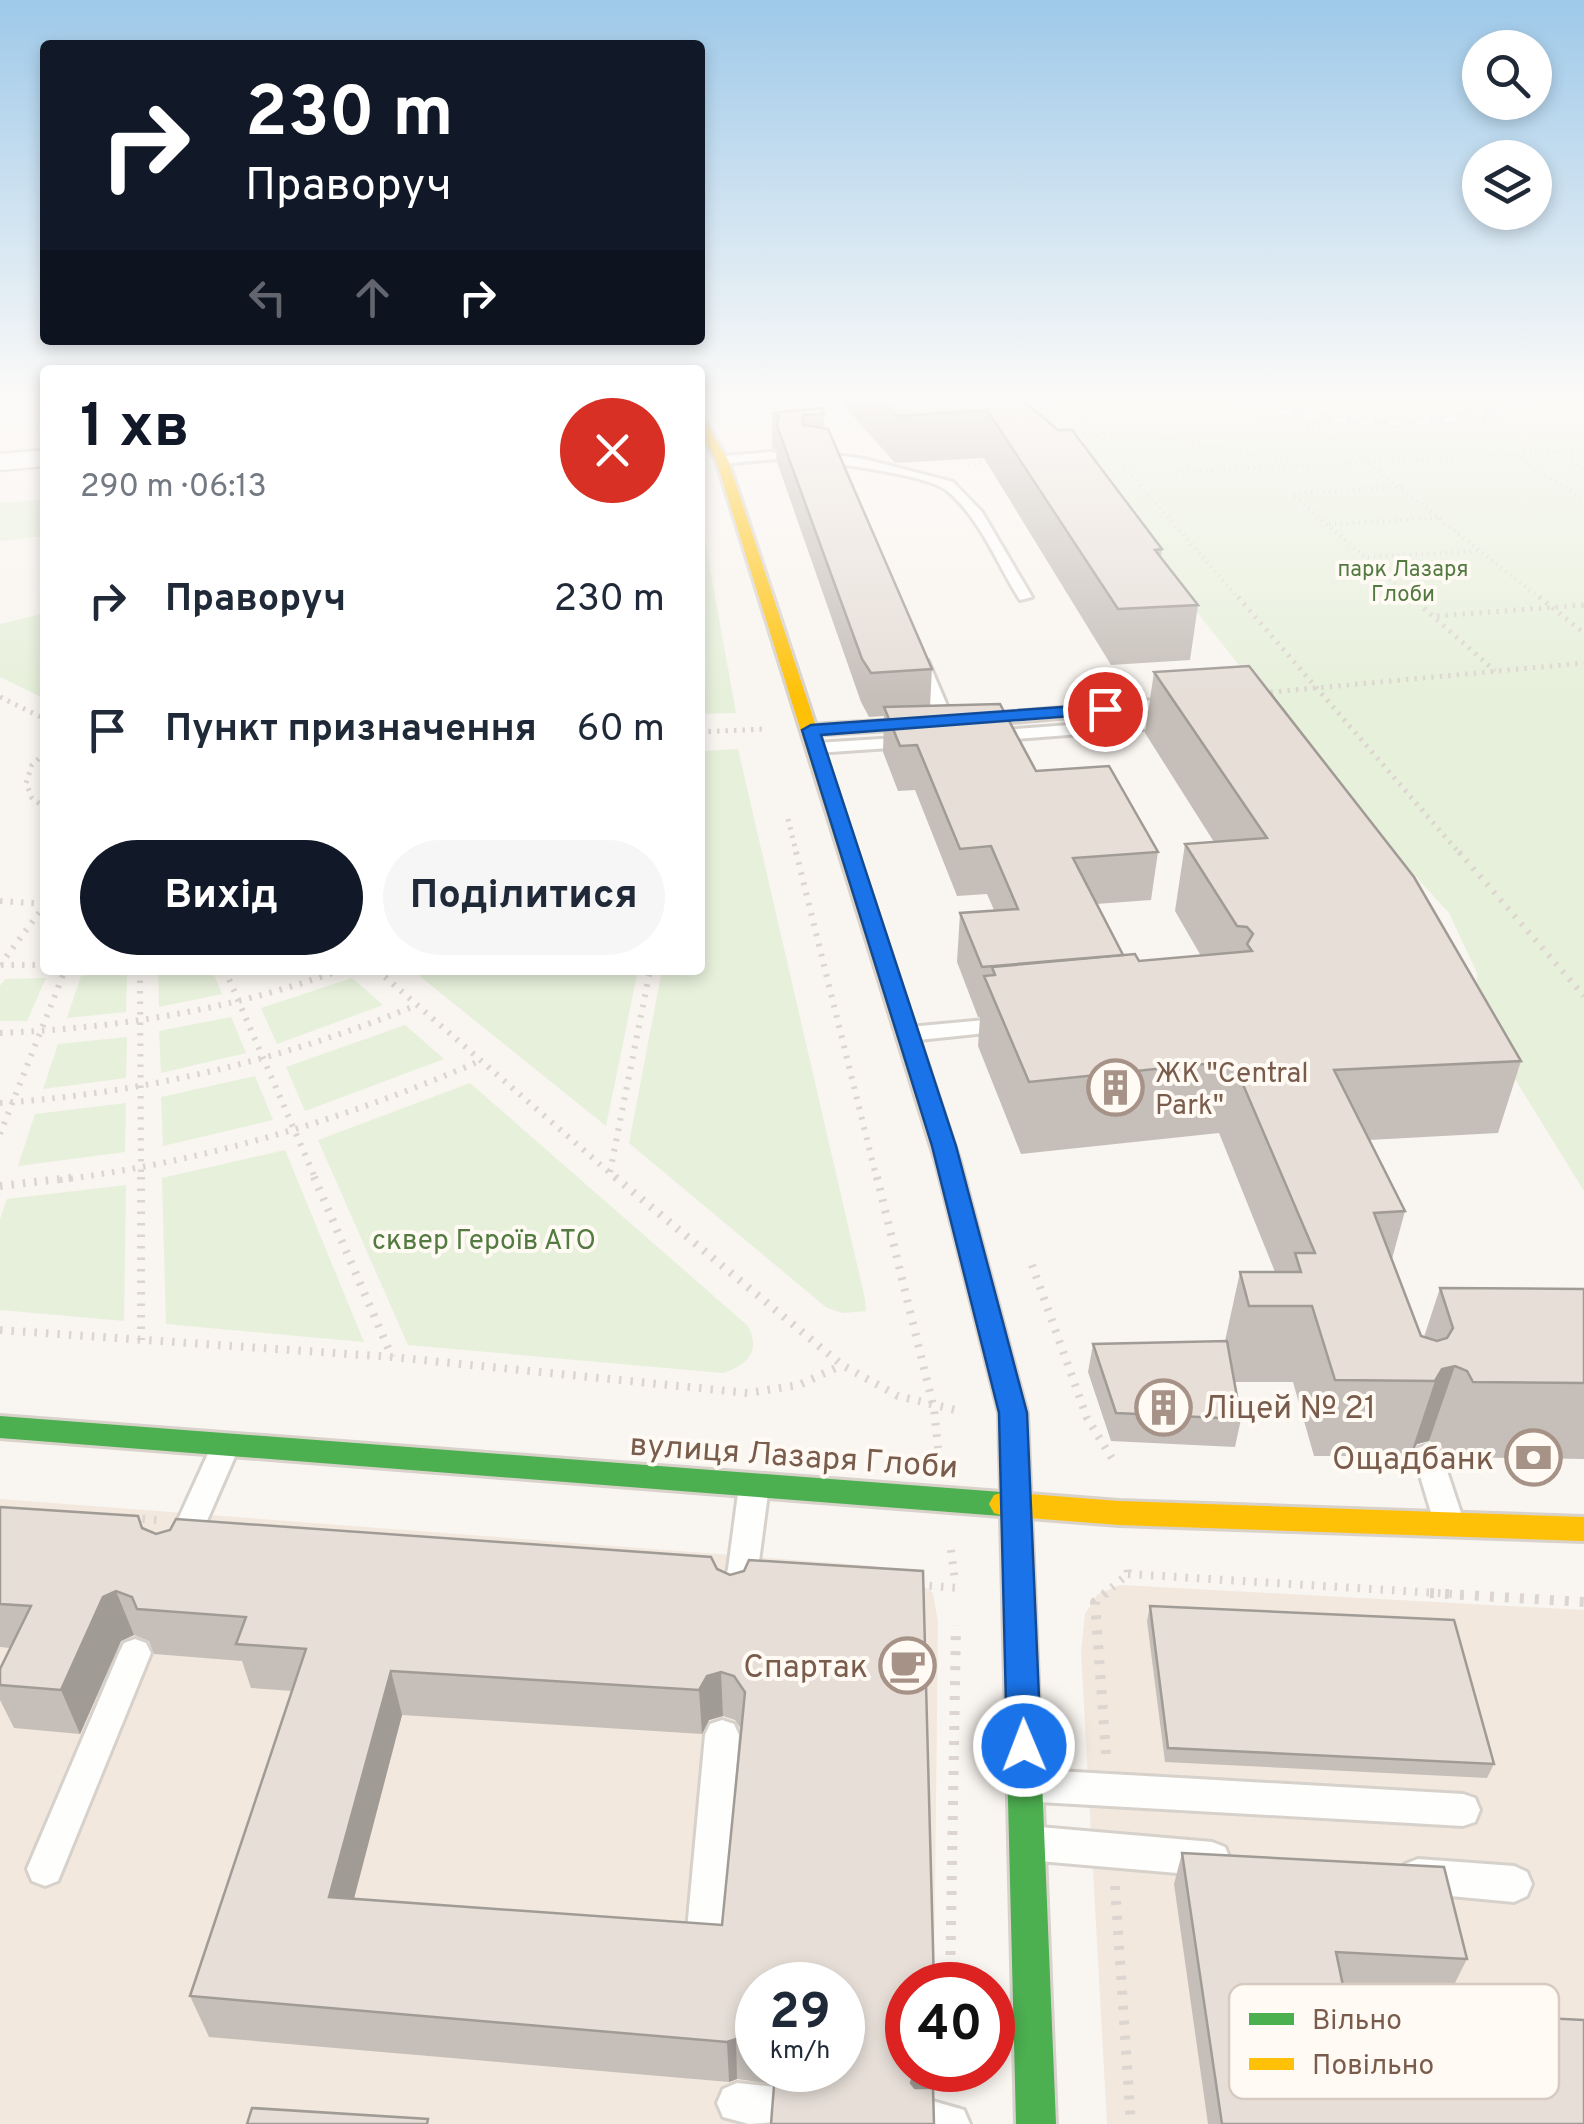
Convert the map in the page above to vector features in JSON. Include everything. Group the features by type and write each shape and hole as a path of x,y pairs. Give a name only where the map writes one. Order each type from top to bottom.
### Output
{"street":[{"path":"735,498 944,1146 1013,1413 1036,2124"},
{"name":"вулиця Лазаря Глоби","path":"0,1428 1119,1513 1584,1529"}],"lane":[{"path":"961,498 977,515 1025,597"},
{"path":"916,652 938,734"},
{"path":"814,739 938,734 1224,699"},
{"path":"814,739 1196,721"},
{"path":"909,1034 1027,1023"},
{"path":"173,1562 226,1445"},
{"path":"1428,1456 1449,1523"},
{"path":"733,1604 743,1569 754,1486"},
{"path":"45,1870 135,1653"},
{"path":"706,1930 722,1735"},
{"path":"1025,1784 1109,1793 1463,1810"},
{"path":"1026,1843 1247,1862"},
{"path":"1380,1874 1514,1884"},
{"path":"737,2104 776,2107"}],"path":[{"path":"1152,498 1584,996"},
{"path":"1297,498 1495,671"},
{"path":"1416,498 1584,632"},
{"path":"1329,524 1441,518"},
{"path":"1367,557 1480,551"},
{"path":"1436,616 1584,605"},
{"path":"1224,699 1315,686 1584,662"},
{"path":"0,697 40,717"},
{"path":"705,732 765,729 760,710"},
{"path":"40,757 26,782 32,798 40,804"},
{"path":"784,805 934,1409 956,1588 950,1962"},
{"path":"0,901 40,904"},
{"path":"0,965 40,911"},
{"path":"0,965 40,965"},
{"path":"0,1134 63,975"},
{"path":"140,975 140,1340"},
{"path":"227,975 392,1357"},
{"path":"0,1033 140,1022 239,1002 324,975"},
{"path":"383,975 610,1174 865,1380 934,1409 1013,1413"},
{"path":"610,1174 649,975"},
{"path":"0,1103 140,1088 264,1060 417,1005"},
{"path":"0,1186 140,1168 295,1132 394,1098 482,1060"},
{"path":"0,1330 392,1357 748,1392 799,1385 842,1364"},
{"path":"115,1517 192,1523"},
{"path":"1128,1574 1584,1602"},
{"path":"898,1583 1096,1602"}],"shaded area":[{"path":"0,1499 874,1566 907,1573 933,1593 938,1622 934,1962 885,1962 885,2092 933,2092 933,2124 0,2124"},
{"path":"1120,1585 1584,1610 1584,2124 1107,2124 1081,1652 1085,1614 1097,1595"}],"green space":[{"name":"парк Лазаря Глоби","path":"1106,498 1584,498 1584,1191 1478,1019 1477,973 1449,913 1307,757 1255,685"},
{"path":"40,499 40,537 0,541 0,503"},
{"path":"705,540 736,713 705,714"},
{"path":"40,614 40,697 0,677 0,624"},
{"name":"сквер Героїв АТО","path":"738,749 866,1311 843,1313 827,1308 629,1143 661,975 705,975 705,751"},
{"path":"127,975 126,1012 67,1018 81,976"},
{"path":"158,975 214,975 222,994 159,1007"},
{"path":"418,975 637,975 606,1126"},
{"path":"46,978 27,1021 0,1021 0,986 5,979"},
{"path":"352,978 383,1005 277,1044 261,1008"},
{"path":"231,1017 246,1053 161,1073 159,1031"},
{"path":"405,1025 444,1059 305,1111 286,1067"},
{"path":"127,1037 126,1078 43,1089 58,1044"},
{"path":"255,1076 273,1120 163,1146 161,1097"},
{"name":"сквер Героїв АТО","path":"470,1083 748,1326 753,1343 745,1361 723,1373 408,1345 318,1140"},
{"path":"126,1103 125,1152 18,1166 35,1114"},
{"name":"сквер Героїв АТО","path":"285,1150 364,1342 166,1324 162,1178"},
{"path":"126,1185 124,1321 0,1310 0,1219 7,1199"}],"building":[{"path":"803,498 858,498 932,669 871,673 862,659"},
{"path":"1045,498 1124,498 1162,549 1155,550 1198,605 1118,609"},
{"path":"1249,666 1414,877 1521,1061 1334,1070 1405,1211 1374,1213 1421,1336 1437,1341 1447,1338 1453,1328 1440,1288 1584,1289 1584,1383 1473,1382 1467,1371 1455,1366 1442,1369 1435,1381 1335,1380 1312,1306 1249,1306 1240,1272 1301,1272 1295,1253 1315,1253 1233,1061 1029,1082 984,976 995,975 992,967 1135,954 1139,961 1252,951 1247,944 1253,934 1247,927 1237,926 1185,844 1267,838 1154,672"},
{"path":"1000,704 1036,771 1109,766 1158,852 1073,858 1123,955 982,967 960,913 1018,909 991,846 960,849 917,745 900,746 884,707"},
{"path":"1227,1341 1241,1419 1116,1413 1093,1344"},
{"path":"0,1507 138,1516 142,1528 156,1534 170,1530 176,1519 711,1557 717,1569 730,1575 744,1571 749,1560 923,1571 933,1962 885,1962 885,2092 933,2092 934,2124 771,2124 774,2092 865,2092 865,1962 735,1962 735,2039 727,2042 190,1996 306,1649 236,1644 246,1617 137,1609 132,1597 116,1591 103,1597 61,1690 0,1685 0,1669 31,1606 0,1604","holes":["391,1671 699,1690 707,1676 721,1672 734,1676 745,1692 722,1925 329,1897"]},
{"path":"1150,1606 1454,1620 1494,1764 1168,1748"},
{"path":"1182,1853 1444,1867 1467,1959 1336,1952 1343,1984 1229,1984 1229,2099 1559,2099 1559,2019 1584,2020 1584,2124 1222,2124"},
{"path":"252,2108 428,2119 427,2124 247,2124"}],"traffic: fast":[{"path":"948,1162 1013,1413 1036,2124"},
{"path":"0,1427 1004,1504"}],"traffic: slow":[{"path":"734,498 948,1162"},
{"path":"1004,1504 1119,1513 1584,1529"}],"place":[{"name":"ЖК \"Central Park\"","path":"1116,1088"},
{"name":"Ліцей № 21","path":"1164,1407"},
{"name":"Ощадбанк","path":"1533,1458"},
{"name":"Спартак","path":"907,1666"}],"route":[{"path":"1024,1746 1013,1413 944,1146 811,730 1105,709"}]}
